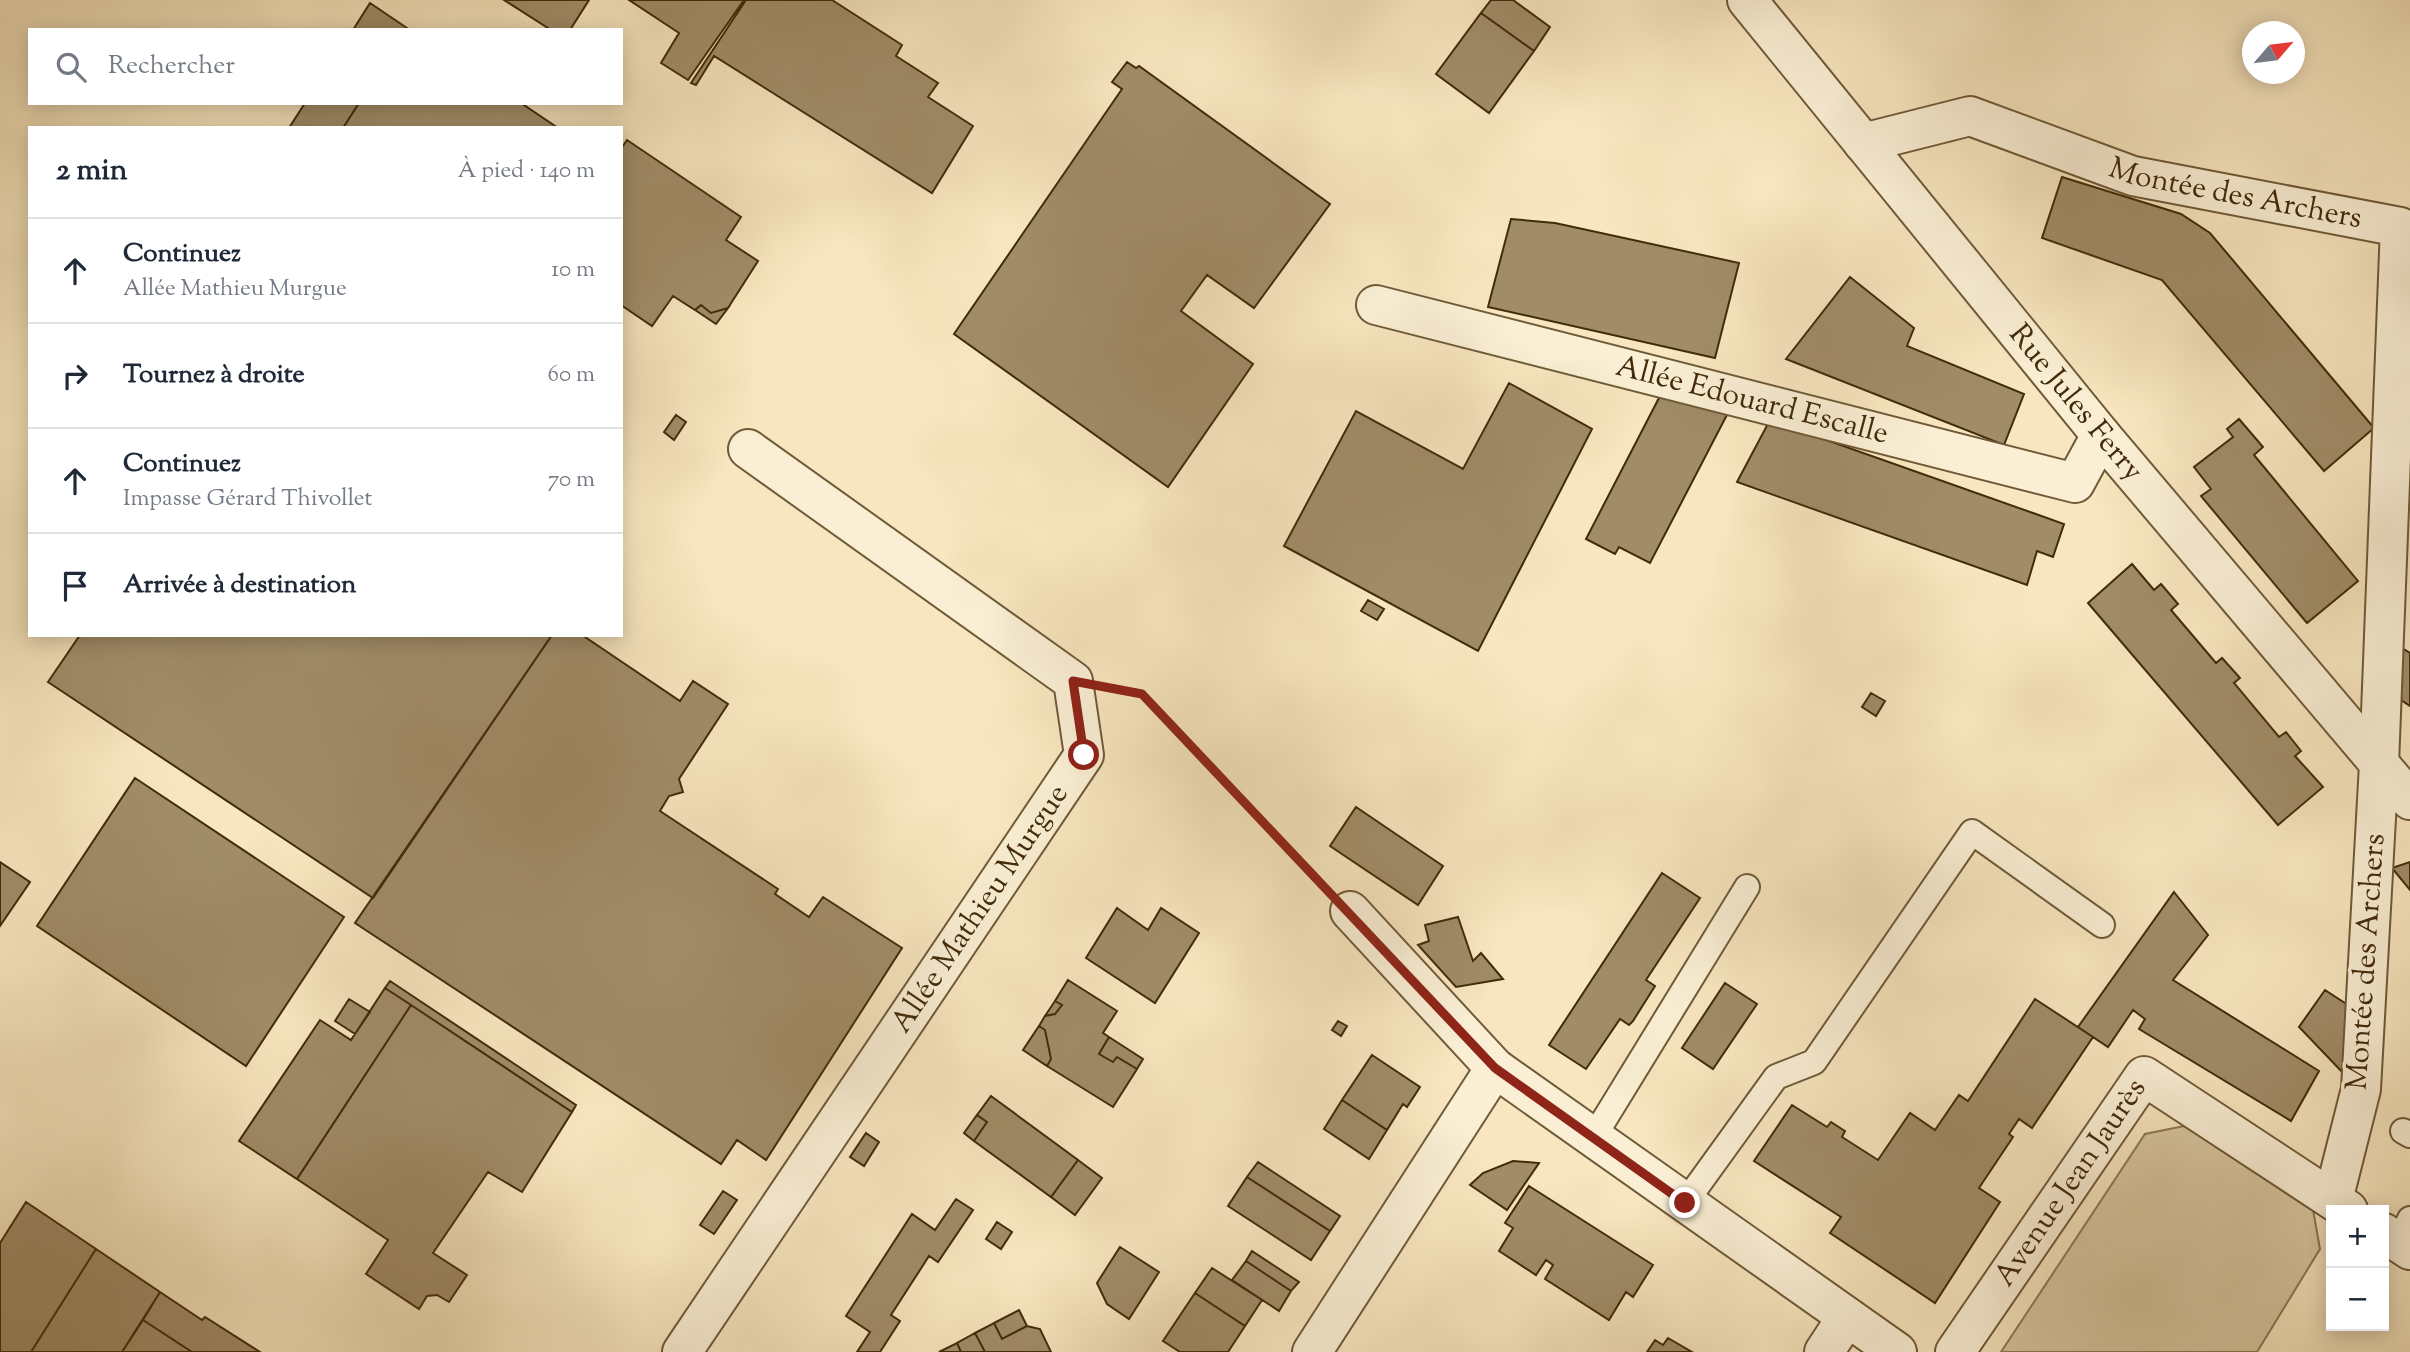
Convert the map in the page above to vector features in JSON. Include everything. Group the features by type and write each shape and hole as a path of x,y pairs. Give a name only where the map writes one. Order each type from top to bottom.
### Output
{"street":[{"name":"Rue Jules Ferry","path":"1747,0 2101,435 2410,800"},
{"name":"Montée des Archers","path":"1863,143 1970,116 2133,176 2400,227 2379,764 2361,1089 2341,1205"},
{"name":"Allée Edouard Escalle","path":"1376,305 2075,483 2101,435"},
{"path":"748,449 1073,681"},
{"name":"Allée Mathieu Murgue","path":"682,1352 1084,755 1073,681"},
{"path":"1350,911 1495,1068 1897,1352"},
{"path":"1312,1352 1495,1068"},
{"name":"Avenue Jean Jaurès","path":"1955,1352 2144,1076 2341,1205"},
{"path":"1824,1352 1847,1317"}],"lane":[{"path":"1685,1203 1776,1077 1814,1062 1972,832 2102,925"},
{"path":"1593,1138 1747,887"}],"path":[{"path":"1073,681 1142,694 1350,911"}],"shaded area":[{"path":"2184,1126 2313,1209 2320,1249 2257,1352 2001,1352 2145,1134"}],"building":[{"path":"504,0 589,0 571,28 548,28"},
{"path":"629,0 744,0 688,80 661,63 679,33"},
{"path":"746,0 832,0 902,45 896,56 938,83 928,97 973,126 932,193 714,56 696,85 691,83"},
{"path":"1491,0 1513,0 1550,27 1534,51 1481,13"},
{"path":"370,3 407,28 354,28"},
{"path":"1481,13 1534,51 1489,113 1436,74"},
{"path":"1127,62 1136,68 1139,66 1330,204 1254,308 1207,275 1181,311 1253,364 1168,487 954,334 1122,89 1112,82"},
{"path":"304,105 358,105 344,126 290,126"},
{"path":"358,105 524,105 555,126 344,126"},
{"path":"627,140 741,217 726,240 758,261 728,308 711,313 701,305 695,310 673,296 652,326 623,306 623,146"},
{"path":"2062,177 2181,214 2210,233 2374,428 2324,471 2162,280 2042,238"},
{"path":"1511,219 1555,223 1739,263 1715,358 1488,307"},
{"path":"1850,277 1914,328 1907,346 2024,394 2004,445 1786,359"},
{"path":"701,305 711,313 728,308 716,324 695,310"},
{"path":"1509,383 1592,429 1478,651 1284,546 1356,411 1463,469"},
{"path":"1660,396 1729,411 1650,563 1619,547 1615,554 1586,539"},
{"path":"676,415 686,422 674,440 664,432"},
{"path":"2239,419 2263,447 2254,455 2358,581 2307,623 2201,496 2211,489 2194,467 2233,437 2227,429"},
{"path":"1770,420 2064,524 2053,557 2037,551 2027,585 1737,482"},
{"path":"2132,564 2154,590 2161,584 2178,604 2171,610 2216,663 2222,658 2240,678 2234,683 2279,737 2286,732 2301,751 2295,756 2323,787 2278,825 2088,603"},
{"path":"1368,600 1384,609 1377,620 1361,611"},
{"path":"79,637 551,637 373,898 48,682"},
{"path":"551,637 585,637 680,701 693,681 728,704 679,779 683,792 669,796 660,811 778,889 775,894 809,917 823,897 902,948 766,1160 737,1140 721,1164 355,923"},
{"path":"2397,645 2410,653 2410,706 2395,696"},
{"path":"1871,693 1885,701 1876,716 1862,707"},
{"path":"135,778 344,917 246,1066 37,926"},
{"path":"1356,807 1443,866 1418,905 1330,846"},
{"path":"0,862 30,882 0,926"},
{"path":"2410,862 2410,890 2392,868"},
{"path":"1662,873 1700,898 1646,980 1655,986 1633,1021 1629,1025 1620,1019 1586,1069 1549,1045"},
{"path":"2174,892 2208,935 2173,980 2319,1071 2291,1121 2139,1029 2145,1019 2133,1010 2108,1047 2078,1027"},
{"path":"1117,908 1148,930 1161,908 1199,933 1155,1003 1086,958"},
{"path":"1458,917 1473,961 1481,953 1503,979 1456,987 1418,945 1429,941 1425,925"},
{"path":"1068,980 1117,1011 1103,1033 1109,1037 1099,1054 1113,1062 1117,1057 1137,1069 1113,1107 1047,1066 1051,1059 1045,1030 1039,1026 1045,1016 1055,1014 1062,1005 1055,1001"},
{"path":"390,981 576,1105 572,1112 385,988"},
{"path":"1725,983 1757,1004 1713,1069 1682,1048"},
{"path":"385,988 411,1005 297,1179 239,1141 320,1020 351,1040"},
{"path":"2325,990 2354,1009 2345,1075 2299,1027"},
{"path":"349,999 370,1012 355,1034 335,1021"},
{"path":"2035,999 2093,1037 2032,1128 2019,1119 2009,1134 2013,1137 1979,1188 2000,1202 1935,1303 1830,1233 1841,1217 1754,1161 1792,1105 1827,1127 1831,1122 1845,1131 1842,1137 1878,1160 1910,1113 1935,1130 1959,1095 1968,1101"},
{"path":"1055,1001 1062,1005 1055,1014 1045,1016"},
{"path":"411,1005 572,1112 522,1192 488,1172 433,1253 467,1275 449,1302 437,1295 427,1296 419,1309 366,1274 388,1240 297,1179"},
{"path":"1338,1021 1347,1026 1341,1036 1332,1030"},
{"path":"1039,1026 1045,1030 1051,1059 1047,1066 1023,1050"},
{"path":"1109,1037 1143,1059 1137,1069 1117,1057 1113,1062 1099,1054"},
{"path":"1372,1055 1420,1087 1407,1107 1403,1104 1387,1130 1342,1100"},
{"path":"991,1096 1078,1160 1051,1197 974,1141 987,1122 977,1115"},
{"path":"1342,1100 1387,1130 1369,1159 1324,1129"},
{"path":"977,1115 987,1122 974,1141 964,1133"},
{"path":"866,1133 879,1142 864,1166 850,1157"},
{"path":"1078,1160 1102,1178 1075,1215 1051,1197"},
{"path":"1513,1161 1539,1163 1507,1210 1470,1185 1483,1173"},
{"path":"1258,1162 1340,1216 1330,1231 1247,1177"},
{"path":"1247,1177 1330,1231 1311,1260 1228,1206"},
{"path":"1529,1186 1653,1265 1633,1297 1626,1292 1609,1320 1545,1279 1553,1265 1546,1260 1536,1275 1499,1251 1513,1228 1505,1223"},
{"path":"723,1191 737,1200 714,1234 700,1225"},
{"path":"956,1199 973,1210 938,1262 929,1256 891,1315 900,1321 880,1352 857,1352 870,1332 846,1316 912,1214 935,1230"},
{"path":"26,1202 96,1249 31,1352 0,1352 0,1243"},
{"path":"997,1222 1012,1232 1001,1249 986,1239"},
{"path":"1120,1247 1159,1272 1129,1319 1107,1304 1097,1283"},
{"path":"96,1249 160,1292 122,1352 31,1352"},
{"path":"1252,1251 1299,1282 1291,1291 1246,1261"},
{"path":"1246,1261 1291,1291 1279,1311 1232,1280"},
{"path":"1212,1268 1262,1300 1245,1326 1195,1293"},
{"path":"160,1292 202,1320 205,1317 260,1352 192,1352 143,1320"},
{"path":"1195,1293 1245,1326 1228,1352 1180,1352 1163,1341"},
{"path":"1019,1310 1027,1326 1002,1339 994,1323"},
{"path":"143,1320 192,1352 122,1352"},
{"path":"994,1323 1002,1339 1027,1326 1040,1329 1051,1352 985,1352 975,1333"},
{"path":"975,1333 985,1352 961,1352 957,1343"},
{"path":"1668,1338 1692,1352 1647,1352 1655,1340 1663,1345"},
{"path":"957,1343 961,1352 939,1352"}],"route":[{"path":"1084,755 1073,681 1142,694 1350,911 1495,1068 1685,1203"}]}
